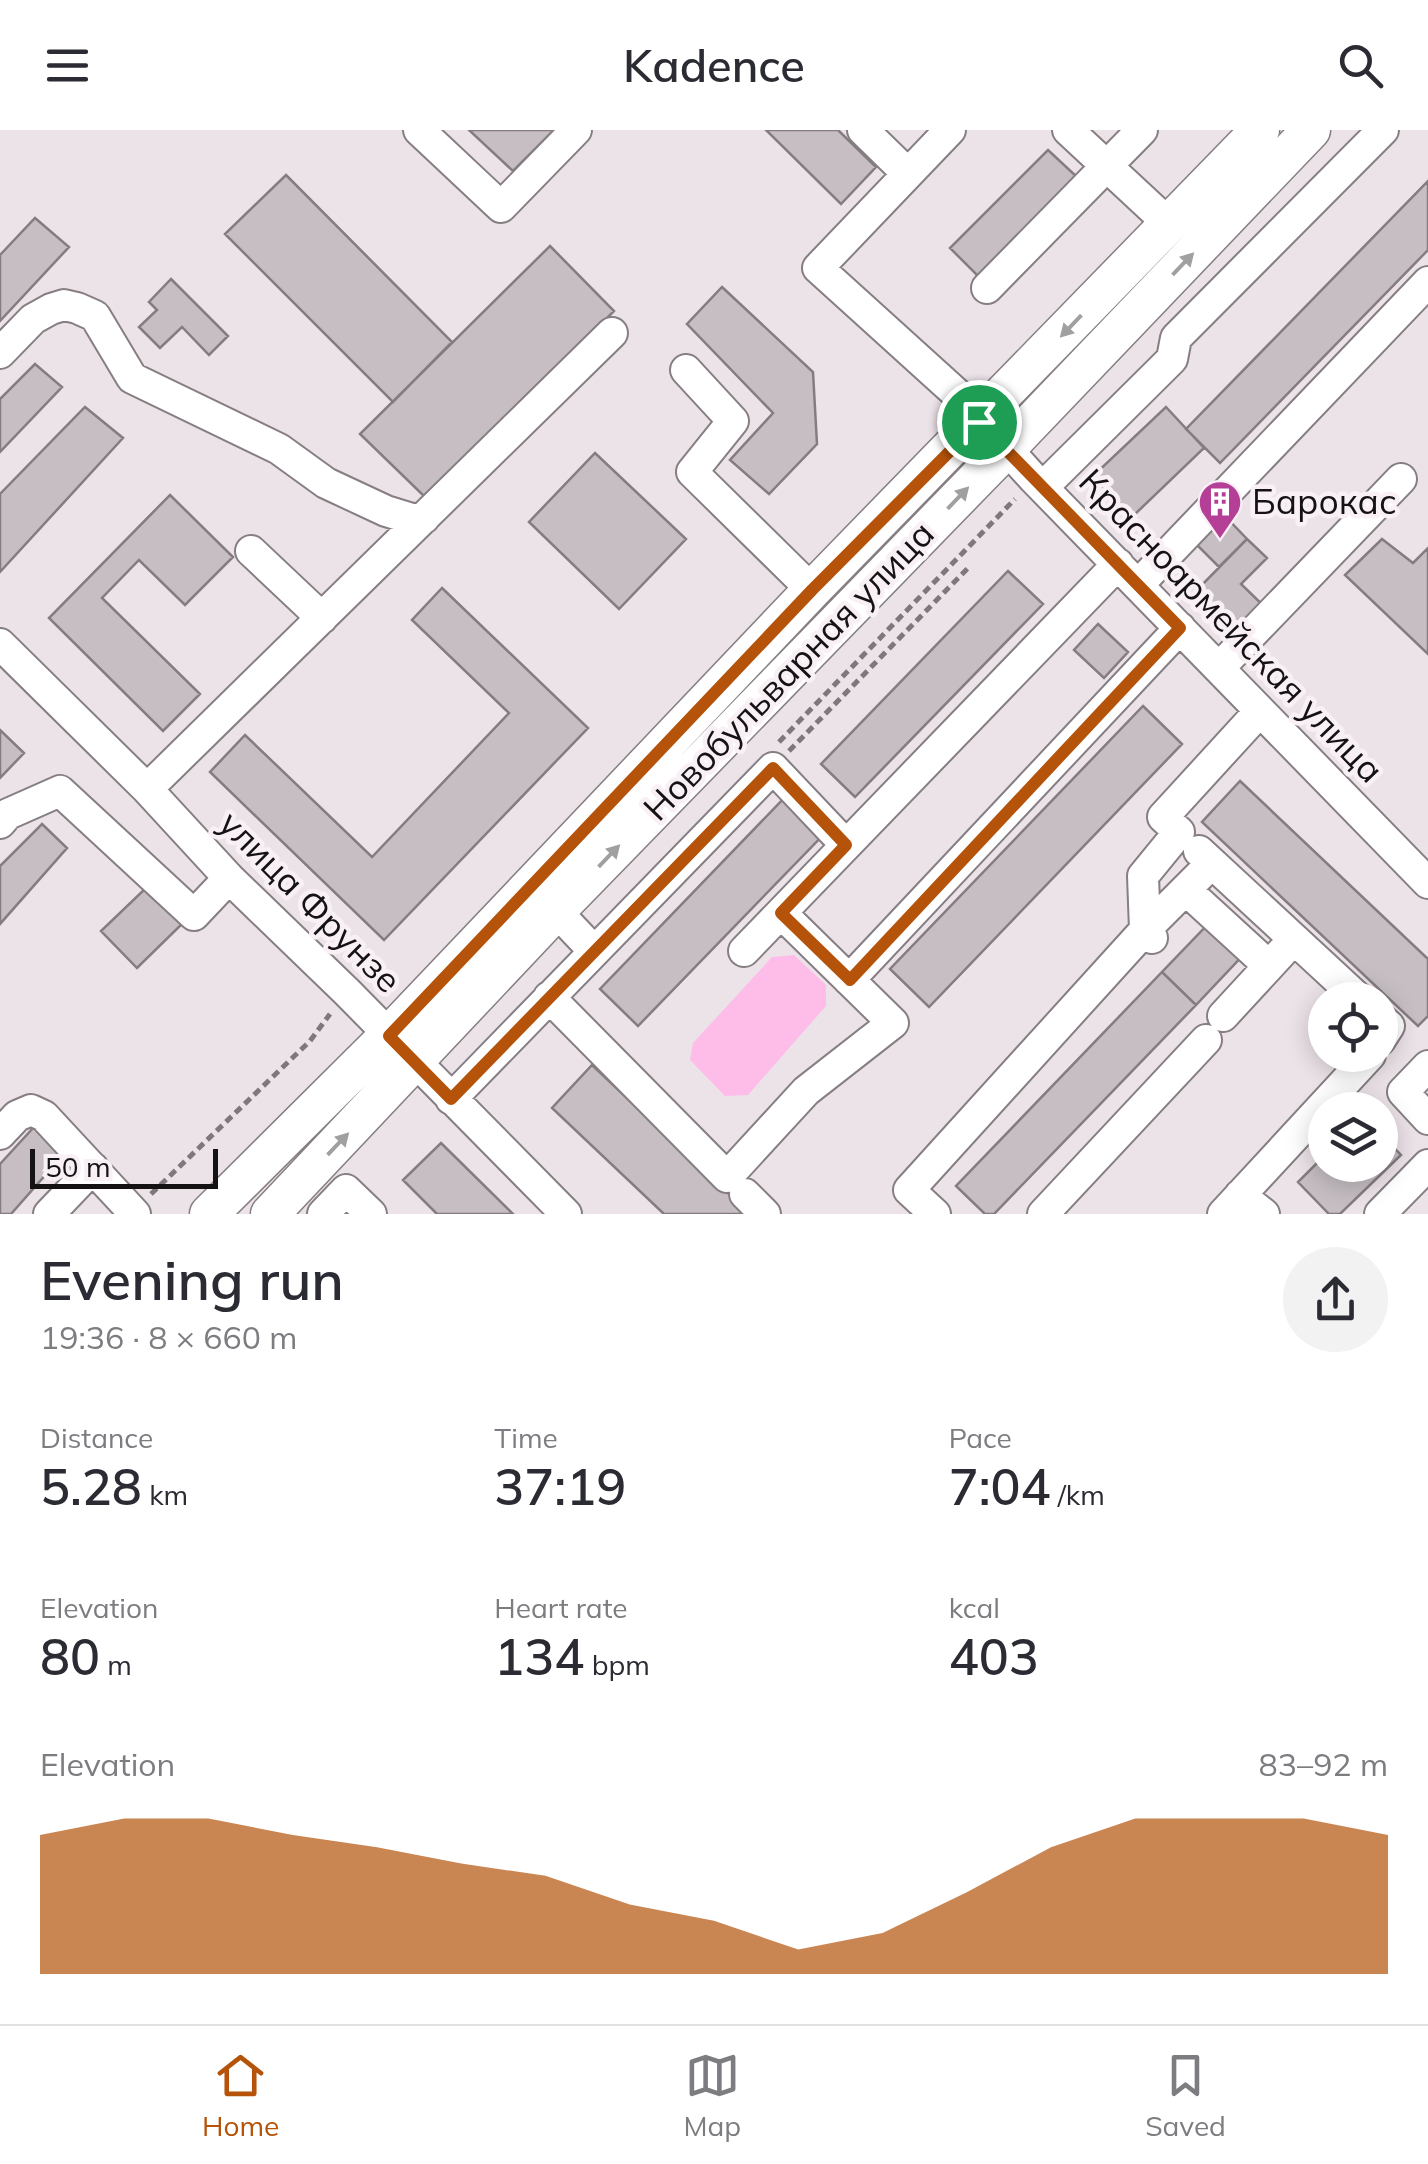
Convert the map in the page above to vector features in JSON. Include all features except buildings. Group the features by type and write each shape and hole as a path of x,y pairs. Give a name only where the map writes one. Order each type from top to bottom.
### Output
{"main road":[{"name":"Новобульварная улица","path":"270,1214 402,1049 812,590 1260,130"},
{"name":"Новобульварная улица","path":"209,1214 402,1049 556,910 1006,449 1310,130"}],"street":[{"path":"418,130 501,207 576,130"},
{"path":"864,130 906,173 950,130"},
{"path":"1068,130 1170,224"},
{"path":"988,288 1142,130"},
{"path":"1038,483 1172,359 1176,338 1382,130"},
{"name":"Красноармейская улица","path":"906,173 818,268 956,393 979,422 1428,884"},
{"path":"744,951 846,845 1428,282"},
{"path":"0,353 33,319 51,308 77,308 95,316 132,378 279,450 341,490 386,511 412,519 424,518"},
{"path":"147,789 612,333"},
{"path":"686,370 733,421 692,472 812,590"},
{"path":"1219,668 1401,479"},
{"path":"252,551 322,618"},
{"path":"850,980 1180,628"},
{"name":"улица Фрунзе","path":"2,648 147,789 229,878 566,1214"},
{"path":"1260,711 1163,818 1341,982"},
{"path":"451,1099 773,758 846,845"},
{"path":"1,821 8,814 60,792 194,915 229,878"},
{"path":"1149,935 1143,876 1179,832"},
{"path":"935,1214 909,1190 1212,863"},
{"path":"1186,890 1270,966"},
{"path":"556,910 594,951"},
{"path":"549,998 727,1177 806,1091 893,1024 781,913"},
{"path":"1043,1214 1294,939"},
{"path":"1428,1066 1403,1092 1428,1119"},
{"path":"1242,1208 1356,1072"},
{"path":"0,1134 17,1116 31,1110 44,1116 134,1213"},
{"path":"1380,1214 1428,1165"},
{"path":"49,1214 92,1168"},
{"path":"323,1214 346,1190 370,1214"}],"path":[{"path":"773,758 1038,483"},
{"path":"773,758 968,568"},
{"path":"134,1213 310,1041 347,992"}],"shaded area":[{"path":"794,955 826,985 826,1006 748,1095 725,1096 690,1060 693,1043 772,957"}],"place":[{"name":"Барокас","path":"1220,540"}],"route":[{"path":"979,422 1180,628 850,980 781,913 846,845 773,768 451,1099 389,1036 812,590 979,422"}]}
